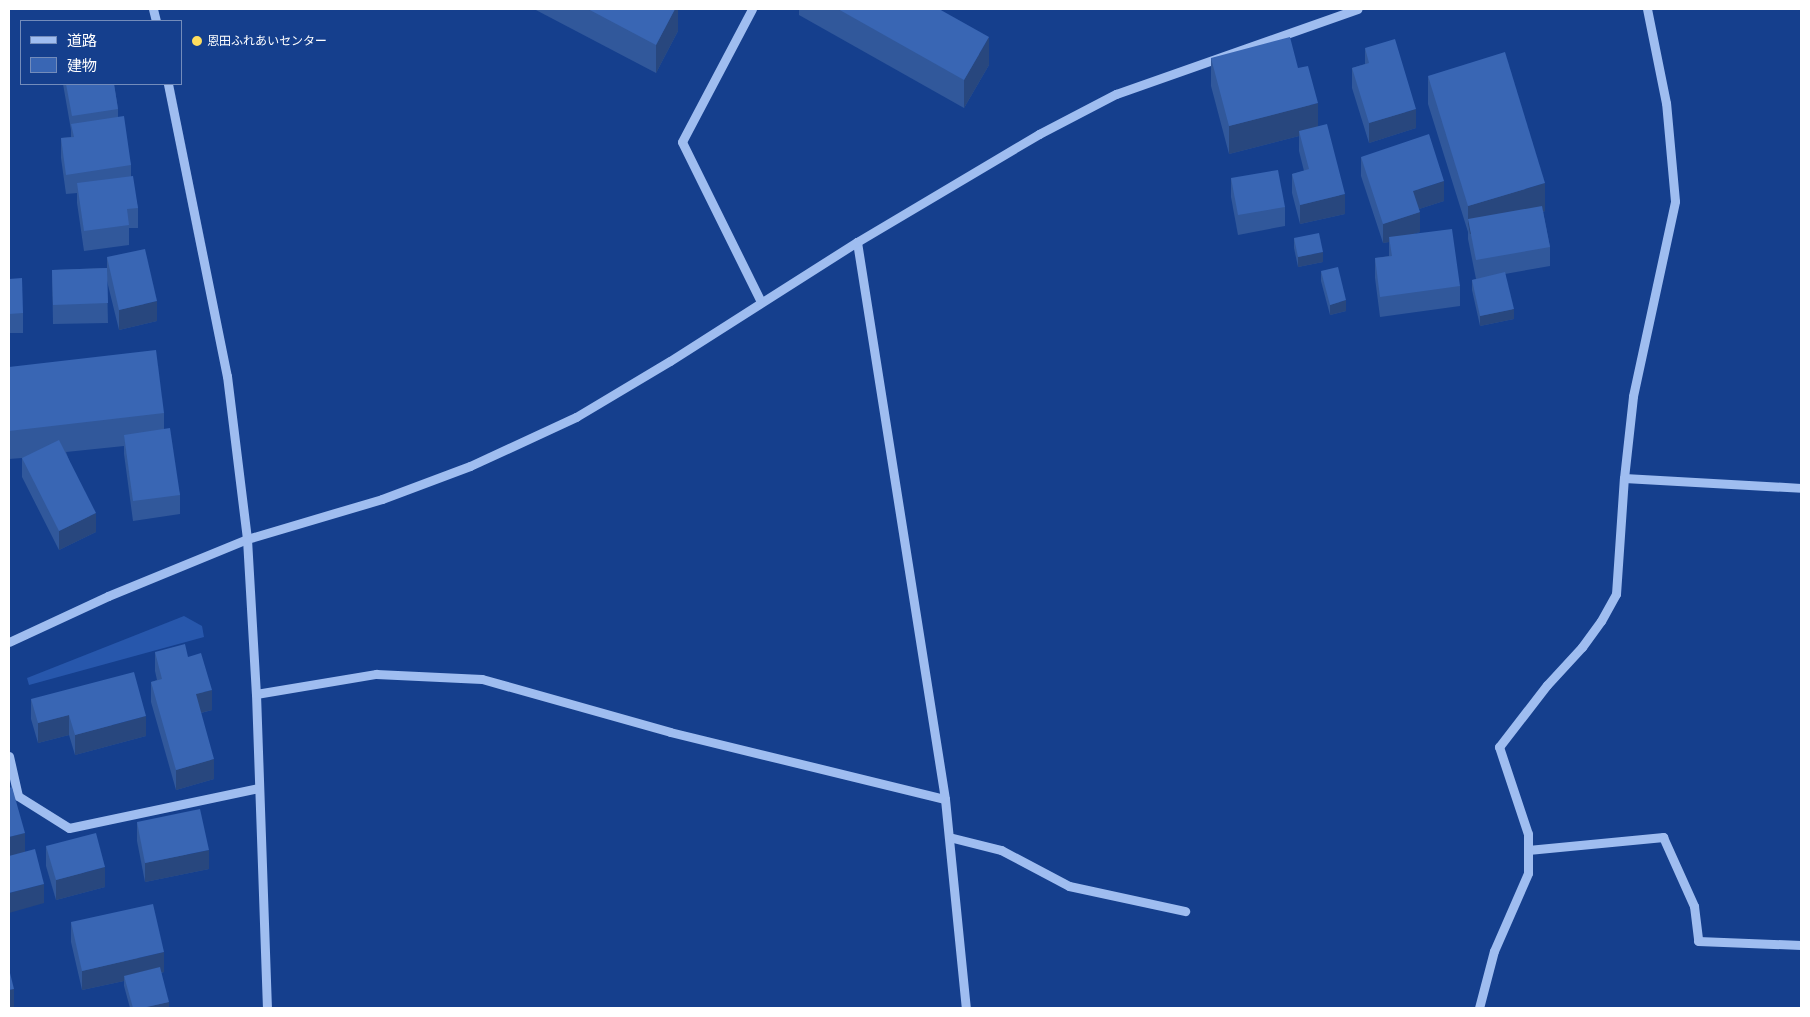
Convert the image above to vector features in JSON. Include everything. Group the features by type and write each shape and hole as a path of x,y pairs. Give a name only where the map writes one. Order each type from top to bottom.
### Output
{"street":[{"path":"752,9 682,142 761,302"},
{"path":"9,642 108,596 247,539 382,499 470,466 576,417 670,362 857,242 1039,134 1116,94 1357,9"},
{"path":"1479,1008 1494,951 1528,873 1528,834 1499,747 1547,685 1582,647 1601,621 1616,594 1624,478 1633,396 1675,201 1666,103 1647,9"},
{"path":"168,85 227,376 247,539 256,694 267,1008"},
{"path":"857,242 945,799 966,1008"},
{"path":"1624,478 1801,488"},
{"path":"256,694 376,674 482,679 670,732 945,799"},
{"path":"9,756 18,796 70,828 259,788"},
{"path":"948,837 1001,850 1069,886 1185,911"},
{"path":"1528,850 1663,837 1694,906 1698,941 1801,945"}],"shaded area":[{"path":"184,616 202,626 204,637 29,685 27,678"}],"building":[{"path":"588,9 675,9 656,45"},
{"path":"838,9 939,9 989,37 964,80"},
{"path":"1290,37 1298,68 1308,66 1318,103 1229,126 1211,58"},
{"path":"1395,39 1416,109 1369,123 1352,68 1369,63 1365,48"},
{"path":"1505,52 1545,183 1468,206 1428,76"},
{"path":"66,85 114,85 118,109 72,116"},
{"path":"124,116 131,165 66,175 61,138 74,137 71,124"},
{"path":"1327,124 1345,194 1300,205 1292,174 1309,169 1299,131"},
{"path":"1429,134 1444,181 1413,191 1420,212 1383,224 1361,157"},
{"path":"1278,170 1285,207 1238,215 1231,178"},
{"path":"133,176 138,208 127,209 129,225 84,231 77,183"},
{"path":"1542,206 1550,247 1476,260 1468,219"},
{"path":"1452,229 1460,286 1380,297 1375,258 1392,256 1389,237"},
{"path":"1319,233 1323,252 1298,257 1294,238"},
{"path":"145,249 157,301 119,310 107,257"},
{"path":"1338,267 1346,300 1330,305 1321,271"},
{"path":"107,268 108,303 53,305 52,270"},
{"path":"1505,272 1514,309 1480,316 1472,280"},
{"path":"22,278 23,313 9,314 9,279"},
{"path":"156,350 164,413 9,431 9,367"},
{"path":"170,428 180,495 133,501 124,435"},
{"path":"59,440 96,513 59,531 22,458"},
{"path":"185,644 188,657 201,653 212,690 196,694 214,759 176,770 151,682 162,679 155,652"},
{"path":"134,672 146,716 75,735 69,715 38,723 31,699"},
{"path":"12,787 25,833 9,837 9,788"},
{"path":"200,809 209,850 145,863 137,822"},
{"path":"96,833 105,867 56,880 46,846"},
{"path":"35,849 44,884 9,893 9,856"},
{"path":"153,904 164,952 82,971 71,922"},
{"path":"160,967 169,1002 133,1008 124,976"},
{"path":"9,969 14,989 9,990"}],"place":[{"name":"恩田ふれあいセンター","path":"197,41"}]}
